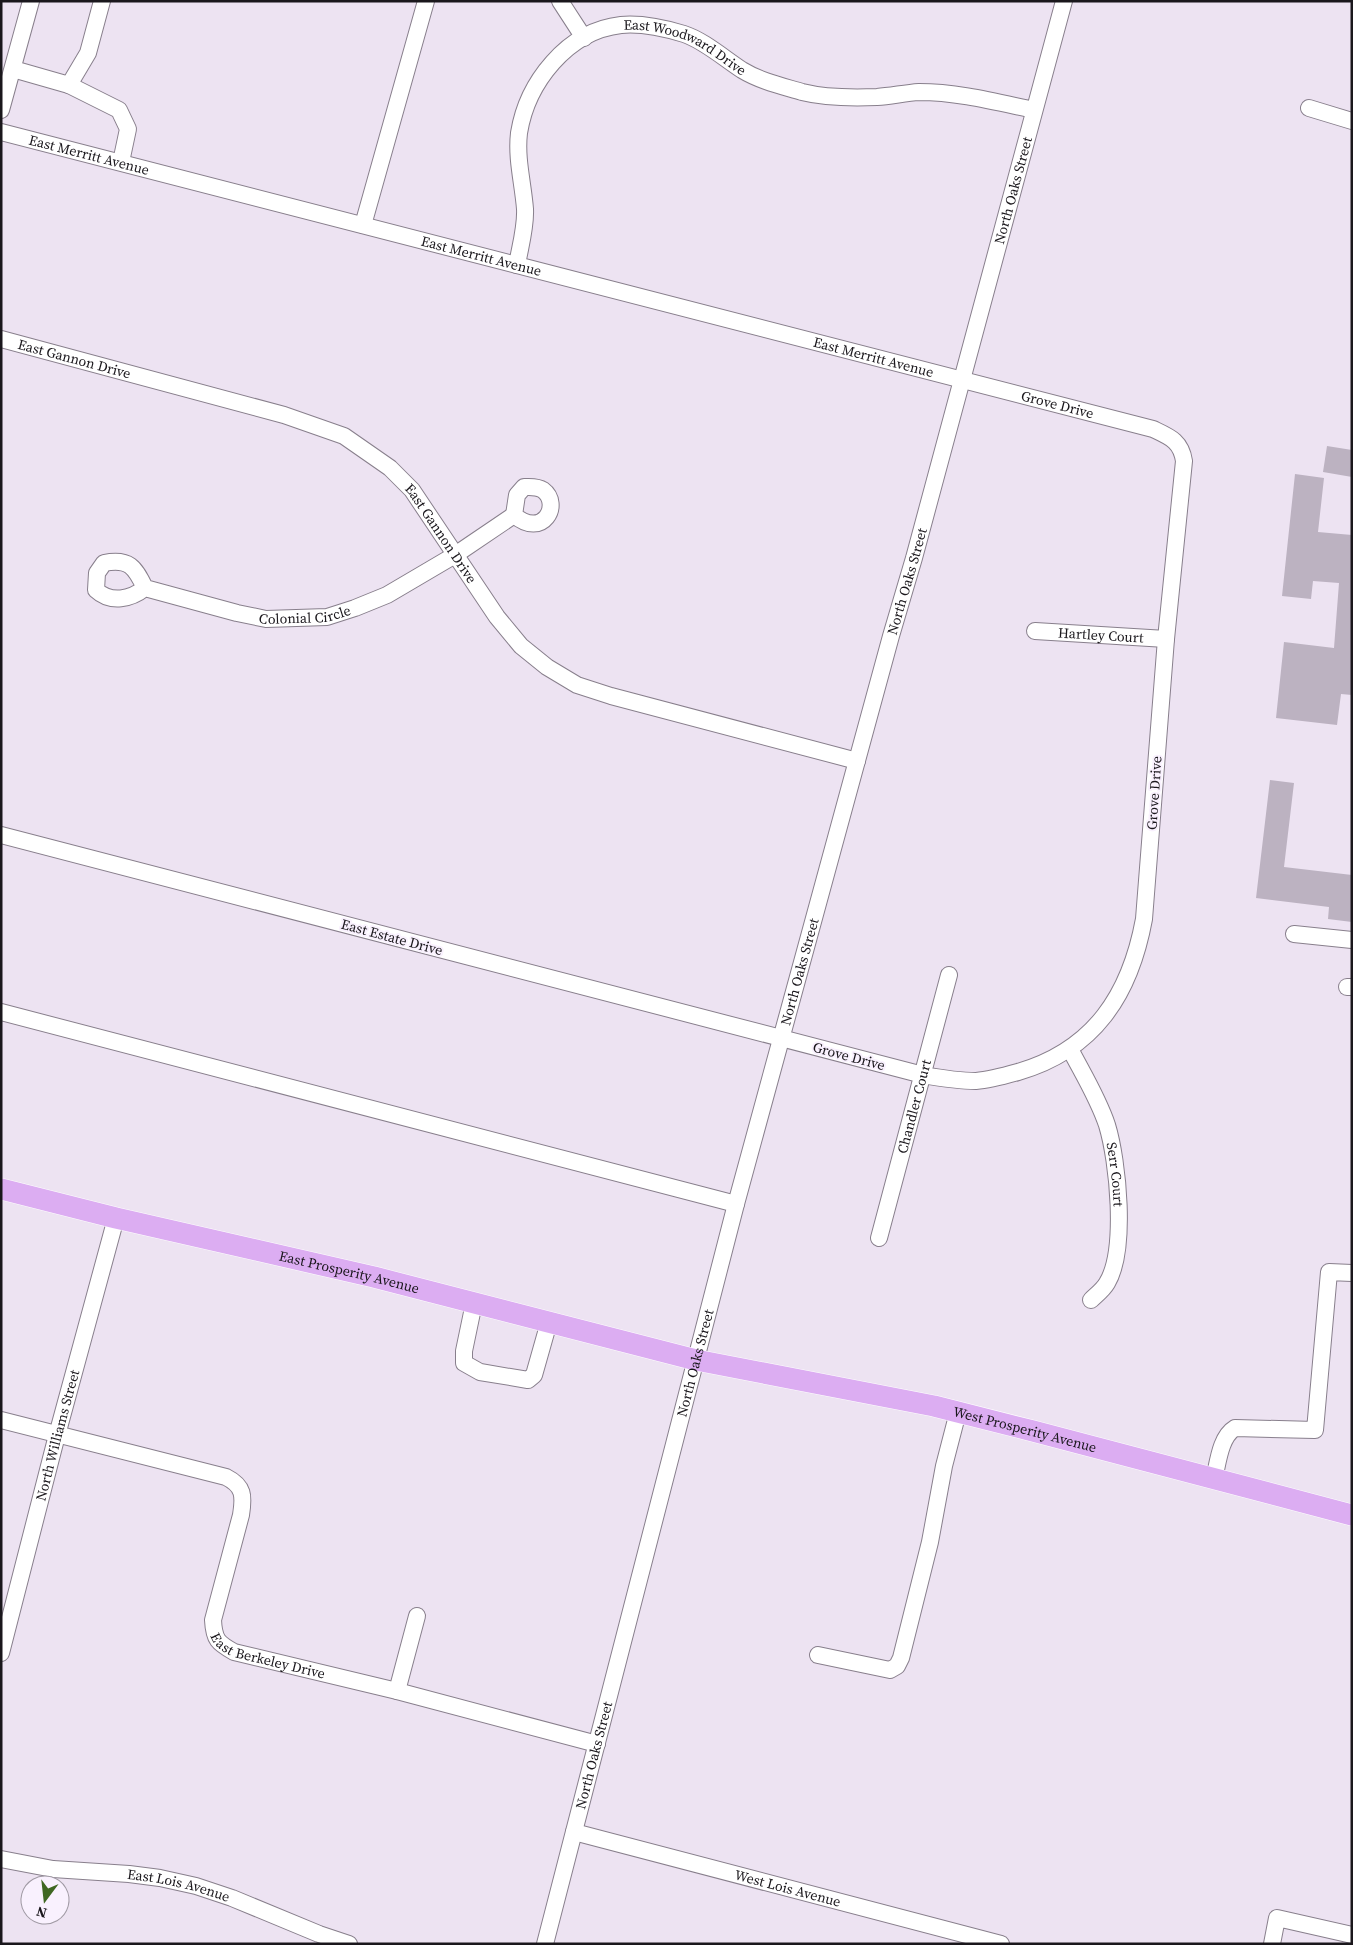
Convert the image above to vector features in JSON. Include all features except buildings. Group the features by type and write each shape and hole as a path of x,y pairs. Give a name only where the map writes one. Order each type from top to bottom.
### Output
{"main road":[{"name":"East Prosperity Avenue","path":"1,1189 116,1218 374,1277 696,1360"},
{"name":"West Prosperity Avenue","path":"696,1360 958,1412 1352,1515"}],"street":[{"path":"1,110 31,1"},
{"path":"69,85 88,53 102,1"},
{"path":"364,225 426,1"},
{"path":"560,1 584,38"},
{"name":"North Oaks Street","path":"545,1944 736,1204 914,558 1064,1"},
{"name":"East Woodward Drive","path":"517,265 525,210 518,156 519,134 524,112 544,72 563,52 600,30 620,25 648,26 687,35 744,72 805,92 838,97 876,97 918,92 949,93 1034,110"},
{"path":"12,69 69,85 119,110 128,128 121,162"},
{"path":"1309,108 1352,121"},
{"name":"East Merritt Avenue","path":"1,132 962,379"},
{"name":"East Gannon Drive","path":"1,340 284,415 344,436 390,468 412,490 497,617 521,646 547,667 577,686 857,761"},
{"name":"Grove Drive","path":"782,1038 923,1075 950,1080 977,1081 1030,1068 1070,1049 1092,1032 1109,1009 1132,965 1140,944 1144,919 1166,639 1184,461 1182,450 1176,442 1153,429 962,379"},
{"name":"Colonial Circle","path":"145,588 266,620 327,616 355,608 387,595 455,555 514,515"},
{"name":"Hartley Court","path":"1035,632 1166,639"},
{"name":"East Estate Drive","path":"1,835 782,1038"},
{"path":"1294,934 1352,940"},
{"name":"Chandler Court","path":"878,1238 949,975"},
{"path":"1,1012 736,1204"},
{"name":"Serr Court","path":"1070,1049 1092,1089 1107,1125 1118,1196 1118,1232 1114,1262 1107,1283 1092,1300"},
{"name":"North Williams Street","path":"1,1653 57,1435 116,1218"},
{"path":"1214,1479 1225,1438 1229,1431 1235,1428 1316,1430 1329,1272 1352,1273"},
{"path":"474,1303 464,1352 464,1363 480,1372 528,1380 534,1375 549,1322"},
{"path":"818,1655 890,1670 897,1666 901,1658 930,1542 944,1466 958,1412"},
{"name":"East Berkeley Drive","path":"1,1420 226,1476 235,1482 240,1488 243,1502 213,1620 217,1641 234,1652 396,1691 597,1744"},
{"path":"396,1691 417,1616"},
{"name":"West Lois Avenue","path":"574,1832 1001,1944"},
{"name":"East Lois Avenue","path":"1,1859 53,1869 160,1878 196,1886 232,1898 318,1939 348,1944"},
{"path":"1272,1944 1277,1918 1352,1935"}]}
